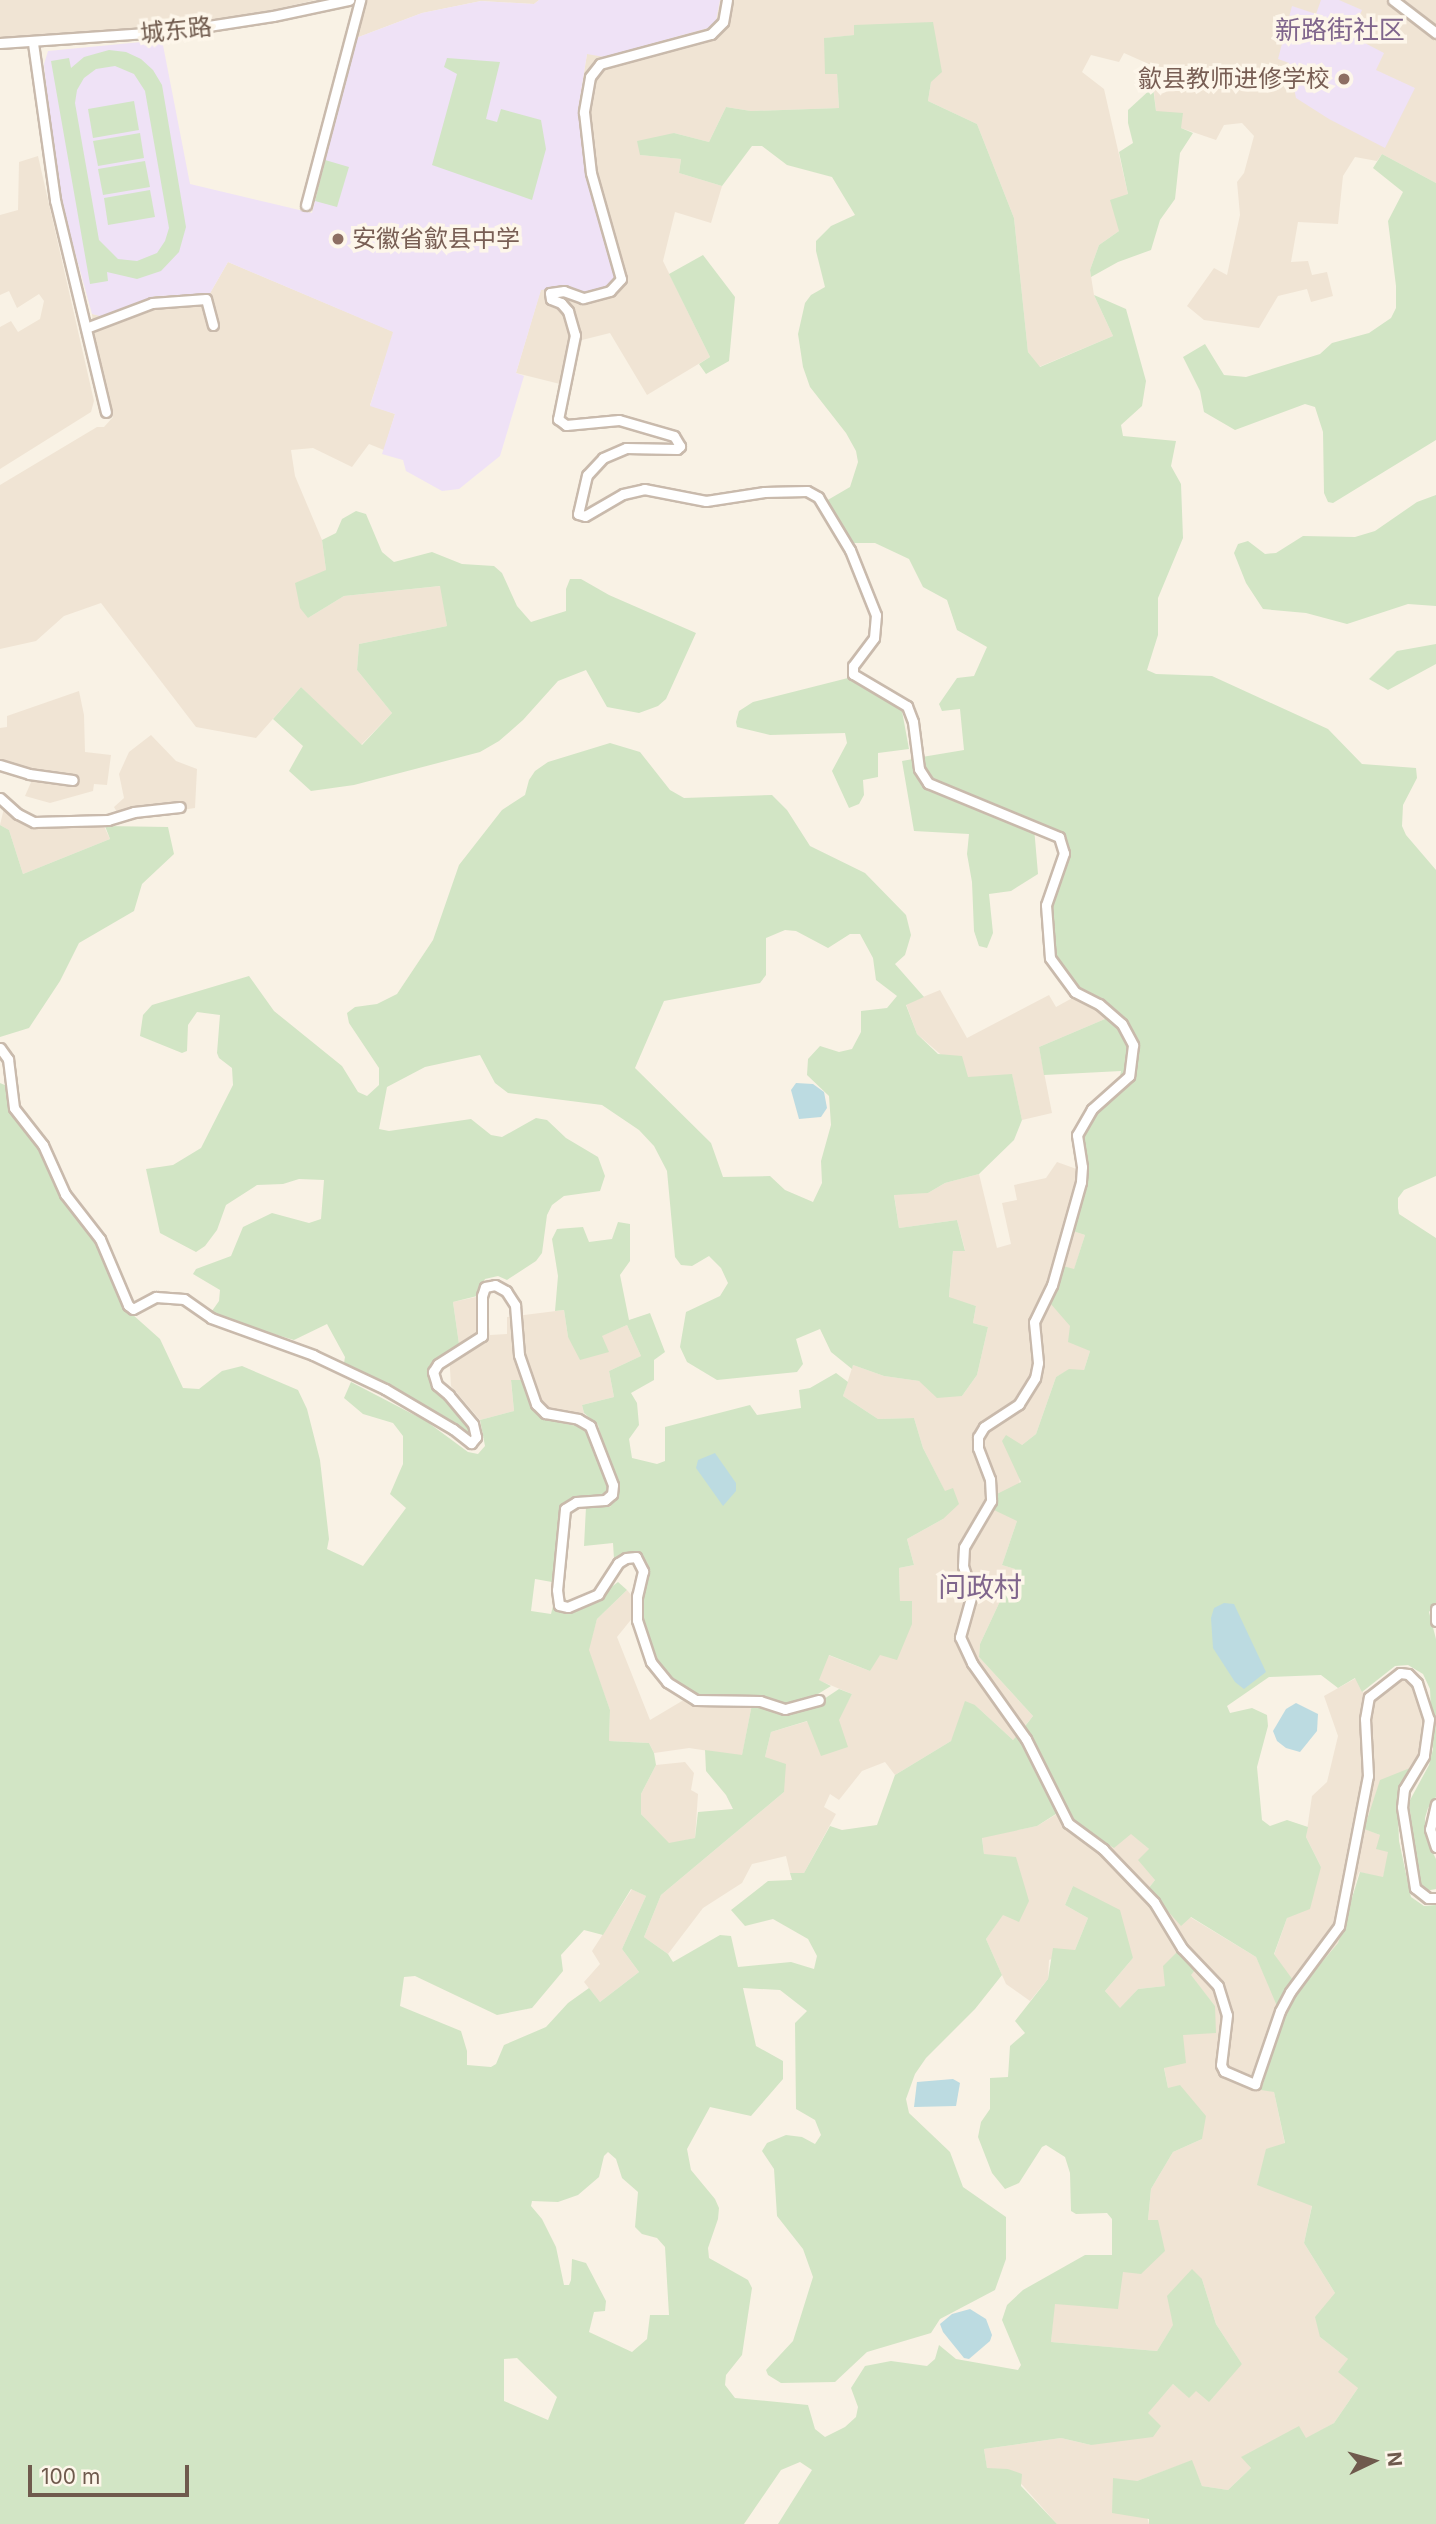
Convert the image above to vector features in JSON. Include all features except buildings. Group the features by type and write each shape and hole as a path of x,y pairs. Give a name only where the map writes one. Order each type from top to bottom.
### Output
{"street":[{"name":"城东路","path":"0,43 33,43 222,25 349,0"},
{"path":"306,205 360,0"},
{"path":"727,0 723,22 711,34 600,64 590,77 584,112 591,173 621,279 610,291 583,298 564,292 551,293 551,299 567,309 575,335 558,418 566,425 619,421 674,436 680,446 677,449 626,448 603,458 587,475 578,514 585,516 623,494 644,489 706,501 764,492 807,491 818,497 850,550 876,615 874,638 853,666 853,674 907,706 913,722 919,769 928,783 1059,837 1063,857 1046,905 1050,958 1074,992 1099,1004 1122,1024 1133,1045 1129,1076 1092,1109 1077,1135 1083,1167 1081,1182 1052,1285 1034,1322 1038,1363 1035,1378 1019,1404 984,1427 978,1437 978,1448 990,1479 991,1501 964,1547 963,1566 972,1594 960,1637 972,1663 1026,1739 1068,1823 1104,1849 1154,1902 1181,1948 1218,1986 1227,2015 1221,2064 1224,2071 1255,2084 1280,2011 1290,1992 1339,1926 1368,1776 1365,1719 1369,1697 1399,1674 1408,1674 1417,1683 1429,1718 1424,1756 1404,1789 1402,1807 1415,1888 1428,1898 1436,1898"},
{"path":"1393,0 1436,33"},
{"path":"33,43 55,200 106,412"},
{"path":"86,328 152,303 206,299 213,325"},
{"path":"0,765 29,774 73,780"},
{"path":"0,798 18,814 34,822 108,820 134,812 180,807"},
{"path":"0,1048 8,1059 14,1108 43,1145 65,1194 100,1239 128,1305 133,1309 156,1297 184,1299 211,1318 313,1355 385,1389 453,1429 471,1443 477,1437 473,1424 437,1385 433,1372 438,1364 482,1336 483,1290 495,1284 506,1290 515,1305 519,1355 536,1404 545,1413 578,1419 590,1426 613,1485 612,1494 605,1500 576,1502 565,1509 557,1590 559,1605 568,1607 598,1594 618,1563 626,1558 636,1557 643,1571 637,1596 637,1620 651,1662 667,1682 696,1700 760,1701 785,1709 819,1700"},
{"path":"1436,1609 1436,1621"},
{"path":"1436,1804 1430,1829 1436,1847"}],"shaded area":[{"path":"0,0 316,0 230,19 135,30 0,38"},
{"path":"366,0 539,0 534,4 481,1 422,13 356,38 357,23"},
{"name":"安徽省歙县中学","path":"539,0 720,0 715,26 604,57 587,54 578,110 584,153 616,280 611,286 583,296 570,286 541,290 516,373 524,376 500,456 459,489 442,491 406,471 403,460 382,454 395,414 370,406 393,332 228,262 209,295 155,296 104,317 92,314 56,183 44,64 48,51 162,40 190,184 312,213 356,38 422,13 481,1 534,4"},
{"path":"720,0 1436,0 1436,183 1382,154 1377,161 1355,157 1343,176 1338,224 1298,222 1291,262 1308,261 1312,275 1327,272 1333,296 1311,302 1307,289 1278,296 1259,328 1204,320 1187,306 1214,268 1227,275 1240,215 1237,182 1244,173 1254,136 1242,123 1224,125 1216,140 1181,128 1156,111 1151,65 1124,53 1119,62 1091,55 1082,72 1104,89 1128,194 1119,231 1099,245 1090,270 1094,295 1113,336 1039,367 1028,352 1014,218 977,124 928,101 931,82 854,26 855,35 825,38 825,73 837,73 839,108 751,111 726,107 709,142 674,133 640,155 681,159 679,173 722,186 711,223 675,212 663,261 710,357 647,395 610,333 582,340 572,387 516,373 541,289 616,280 584,153 578,110 587,54 715,26"},
{"name":"歙县教师进修学校","path":"1321,0 1339,0 1362,10 1358,19 1369,24 1361,41 1384,53 1376,70 1415,88 1385,148 1329,119 1296,98 1289,63 1278,59 1292,6 1316,14"},
{"path":"38,156 94,401 91,412 0,469 0,327 11,321 18,332 40,319 44,301 39,294 17,308 9,291 0,295 0,215 18,210 19,162"},
{"path":"228,262 394,332 370,405 395,414 384,450 369,444 352,467 313,448 291,450 295,476 322,540 326,570 308,618 344,596 441,586 447,626 359,644 357,670 392,713 361,745 301,687 256,738 196,727 101,603 64,616 36,641 0,649 0,485 97,427 104,427 113,417 95,344 92,314 104,316 155,296 209,295"},
{"path":"79,691 84,715 85,752 111,755 107,785 94,784 93,791 50,803 25,796 32,780 0,771 0,728 7,727 7,716"},
{"path":"151,735 176,761 197,769 195,808 121,819 114,807 124,798 119,774 129,752"},
{"path":"4,808 28,823 102,822 110,839 23,874 9,830 0,825"},
{"path":"940,990 967,1038 1049,995 1056,1007 1076,996 1100,1009 1105,1019 1039,1047 1052,1113 1022,1120 1012,1075 968,1078 917,1034 906,1004"},
{"path":"1057,1162 1085,1172 1071,1230 1085,1235 1074,1270 1070,1326 1090,1351 1084,1370 1069,1370 1056,1377 1036,1434 1022,1445 1017,1521 1002,1565 1015,1569 980,1644 979,1657 1033,1716 1013,1740 975,1705 951,1741 895,1775 885,1762 862,1771 839,1800 830,1794 824,1807 836,1814 804,1873 790,1873 786,1856 752,1864 742,1883 703,1908 668,1954 644,1937 661,1895 784,1792 765,1757 771,1732 808,1721 838,1720 852,1694 818,1680 828,1655 870,1671 900,1601 899,1568 914,1565 907,1539 943,1519 945,1492 923,1448 914,1418 878,1419 843,1396 853,1365 884,1376 919,1381 962,1396 977,1375 988,1327 973,1323 976,1306 949,1298 953,1250 965,1250 957,1220 899,1228 894,1194 928,1193 945,1183 979,1174 997,1248 1011,1244 1002,1203 1017,1200 1014,1185 1046,1178"},
{"path":"485,1295 490,1335 507,1334 507,1317 564,1310 568,1337 608,1351 601,1336 627,1325 641,1356 609,1371 614,1397 582,1405 584,1413 542,1419 521,1380 511,1381 514,1411 480,1420 451,1386 449,1352 459,1344 453,1302"},
{"path":"627,1590 632,1596 634,1616 617,1637 650,1720 682,1701 752,1704 742,1756 689,1748 654,1753 649,1743 609,1741 610,1710 588,1650 597,1619"},
{"path":"1356,1678 1363,1692 1398,1678 1413,1686 1422,1719 1420,1754 1415,1766 1365,1829 1380,1835 1389,1852 1383,1878 1359,1872 1338,1943 1299,1989 1274,1955 1287,1918 1321,1867 1306,1837 1312,1796 1327,1782 1338,1736 1324,1696"},
{"path":"685,1762 694,1773 691,1790 698,1794 695,1838 669,1844 641,1814 641,1794 656,1765"},
{"path":"1065,1809 1131,1833 1150,1850 1155,1880 1148,1889 1181,1925 1190,1917 1256,1957 1284,2018 1261,2089 1274,2092 1285,2144 1312,2205 1304,2243 1335,2293 1320,2337 1348,2359 1358,2388 1334,2423 1306,2439 1299,2427 1242,2457 1251,2468 1228,2490 1202,2486 1191,2461 1137,2481 1149,2524 1057,2524 1008,2469 987,2469 984,2449 1061,2438 1091,2445 1147,2413 1173,2384 1189,2397 1195,2390 1242,2364 1216,2324 1202,2279 1157,2351 1051,2342 1054,2304 1123,2272 1148,2220 1151,2189 1173,2152 1202,2139 1168,2088 1164,2067 1182,2034 1215,2006 1190,1975 1194,1971 1165,1986 1138,1989 1120,2009 1105,1991 1133,1958 1073,1886 1065,1905 1088,1918 1075,1950 1049,1960 1048,1979 1030,2001 1006,1984 986,1939 1003,1914 984,1854 982,1837 1037,1826"},
{"path":"632,1889 646,1896 622,1949 639,1972 600,2002 584,1982 600,1964 592,1951"}],"green space":[{"path":"933,22 942,72 931,82 928,101 977,124 1014,218 1028,352 1040,367 1113,336 1094,295 1126,309 1146,381 1142,406 1121,425 1123,436 1176,441 1171,466 1181,484 1183,538 1158,598 1158,635 1147,670 1156,674 1212,676 1328,729 1362,764 1416,768 1417,778 1403,805 1402,826 1406,835 1436,870 1436,1176 1404,1190 1398,1198 1398,1208 1399,1214 1436,1238 1436,1603 1429,1612 1436,1639 1436,1797 1425,1818 1427,1841 1436,1859 1436,1889 1425,1891 1418,1882 1409,1802 1429,1765 1433,1749 1430,1689 1423,1674 1408,1665 1395,1666 1362,1692 1355,1678 1338,1688 1321,1675 1269,1677 1227,1706 1230,1713 1252,1708 1267,1715 1268,1726 1257,1767 1262,1820 1270,1826 1287,1820 1308,1827 1306,1837 1321,1867 1310,1909 1287,1918 1274,1954 1293,1980 1277,2006 1256,1957 1191,1917 1181,1926 1148,1889 1155,1880 1138,1860 1149,1849 1131,1834 1114,1848 1082,1829 1065,1809 1022,1730 1033,1716 979,1657 980,1644 1015,1569 1002,1565 1017,1521 994,1510 997,1494 1021,1482 1002,1441 1006,1435 1022,1445 1036,1434 1056,1377 1069,1369 1084,1370 1090,1351 1068,1342 1070,1326 1050,1303 1063,1266 1074,1269 1085,1235 1070,1230 1079,1170 1073,1143 1078,1123 1119,1081 1121,1071 1044,1075 1039,1047 1105,1019 1100,1009 1076,996 1054,956 1050,938 1053,895 1067,860 1066,844 1060,834 1020,815 940,785 926,776 922,767 922,757 964,750 960,709 942,711 939,704 957,678 974,676 987,647 957,630 947,600 923,587 909,559 875,543 852,543 826,501 850,487 858,462 856,451 846,433 810,387 803,367 798,334 805,303 811,295 825,287 816,241 831,226 855,215 832,177 787,165 762,146 752,146 722,186 679,173 681,159 640,155 637,141 674,133 709,142 726,107 751,111 839,108 837,74 825,74 824,38 854,35 854,25"},
{"path":"109,50 126,52 141,59 153,70 162,85 186,227 179,252 161,271 137,279 107,272 108,281 90,284 51,61 69,58 71,68 84,57","holes":["115,66 134,74 145,91 169,228 157,253 137,261 118,259 99,240 75,103 77,90 84,78 96,69"]},
{"path":"447,58 500,62 486,119 497,122 501,109 541,120 546,149 532,200 432,165 457,74 444,67"},
{"path":"1153,87 1156,111 1183,113 1181,128 1193,133 1180,153 1175,199 1160,220 1151,250 1118,262 1091,277 1090,270 1099,245 1119,231 1110,200 1128,194 1119,152 1133,143 1128,110"},
{"path":"134,101 139,130 93,138 88,109"},
{"path":"140,133 144,158 98,166 93,141"},
{"path":"1382,154 1436,183 1436,440 1333,503 1328,502 1324,493 1323,432 1315,407 1305,404 1235,430 1204,412 1200,391 1183,357 1205,344 1224,375 1246,377 1320,354 1332,343 1369,333 1391,318 1396,308 1396,286 1388,221 1403,192 1373,168"},
{"path":"325,160 349,167 337,207 315,201"},
{"path":"145,161 150,187 103,195 98,169"},
{"path":"150,190 155,217 108,225 104,198"},
{"path":"703,255 735,297 729,361 706,374 699,364 710,357 669,274"},
{"path":"1436,495 1436,606 1408,604 1347,624 1306,613 1263,609 1246,583 1234,553 1238,544 1248,541 1265,554 1276,553 1303,536 1355,537 1375,531 1417,502"},
{"path":"356,511 366,514 382,552 394,562 432,552 462,564 494,566 502,573 517,606 531,622 566,611 566,589 570,579 581,579 609,595 696,633 666,699 658,706 639,713 607,707 586,670 558,681 523,720 499,741 480,752 354,785 311,791 289,771 303,746 273,719 301,687 362,745 392,713 357,670 359,644 447,626 440,586 344,596 308,618 300,608 295,583 326,570 322,540 336,533 342,519"},
{"path":"1436,644 1436,664 1388,690 1369,679 1397,651"},
{"path":"848,678 902,711 909,749 878,753 878,777 863,780 864,795 859,804 849,808 832,771 847,743 845,733 770,735 737,727 736,722 739,711 753,702"},
{"path":"610,743 640,752 670,790 684,798 772,795 787,810 810,846 865,873 906,915 911,935 905,955 895,964 924,997 906,1005 917,1034 938,1054 962,1056 968,1077 1012,1074 1022,1120 1014,1140 979,1174 945,1183 928,1193 894,1195 899,1228 957,1220 965,1251 953,1251 949,1297 976,1306 973,1323 988,1327 977,1375 962,1396 937,1398 919,1381 884,1376 853,1365 852,1369 831,1352 820,1329 796,1339 803,1364 797,1372 717,1380 687,1362 680,1347 686,1312 720,1296 728,1283 721,1268 709,1256 692,1266 681,1265 675,1257 667,1171 654,1146 639,1130 602,1105 508,1093 495,1083 480,1055 425,1067 387,1087 379,1129 389,1131 471,1119 491,1135 502,1137 536,1118 547,1120 566,1138 598,1157 605,1176 600,1191 564,1196 552,1205 547,1215 542,1253 536,1261 507,1280 498,1276 485,1279 477,1296 453,1302 459,1344 435,1361 430,1373 431,1384 455,1409 470,1431 469,1436 380,1380 344,1363 345,1357 327,1324 294,1340 222,1319 212,1311 219,1301 220,1290 193,1274 196,1269 231,1256 243,1227 272,1213 309,1223 321,1219 324,1180 299,1179 283,1184 257,1185 226,1205 217,1230 205,1246 196,1252 160,1233 146,1169 173,1165 201,1148 233,1085 232,1068 219,1058 217,1053 220,1015 197,1012 188,1025 187,1051 182,1053 140,1036 143,1015 152,1005 249,976 274,1011 342,1066 358,1092 367,1096 379,1085 379,1068 349,1023 347,1013 355,1007 377,1004 397,994 433,940 459,865 502,810 525,795 535,771 548,762","holes":["785,930 796,931 828,948 850,934 860,934 873,958 876,980 897,996 887,1008 861,1011 861,1032 852,1049 839,1052 820,1046 808,1059 807,1075 829,1096 831,1125 821,1161 822,1183 813,1202 785,1190 770,1176 723,1177 711,1143 635,1068 664,1001 760,983 766,975 766,938"]},
{"path":"913,759 921,783 933,792 1034,827 1038,874 1011,891 989,894 993,933 987,948 979,946 974,931 972,882 967,854 969,834 914,831 902,761"},
{"path":"0,825 9,830 23,874 110,839 105,826 168,827 174,854 142,884 134,911 79,943 60,981 29,1028 0,1037"},
{"path":"0,1083 7,1086 11,1113 38,1146 54,1185 100,1244 123,1306 160,1339 183,1388 199,1389 222,1371 242,1366 298,1390 307,1409 320,1460 329,1539 327,1549 363,1566 406,1508 390,1494 403,1464 403,1436 393,1423 363,1414 344,1398 351,1382 426,1421 468,1452 478,1454 485,1446 480,1420 514,1411 511,1380 521,1380 542,1419 582,1427 588,1432 608,1490 603,1496 576,1496 565,1503 552,1582 535,1579 531,1611 551,1614 553,1606 558,1611 569,1611 594,1600 618,1582 627,1590 597,1619 589,1650 610,1710 609,1741 649,1743 654,1753 656,1765 641,1794 641,1814 669,1843 695,1838 698,1812 733,1809 726,1795 706,1771 705,1750 742,1755 752,1704 786,1714 812,1707 839,1689 852,1694 839,1720 848,1747 821,1756 807,1721 771,1732 765,1757 786,1764 784,1792 661,1895 644,1937 668,1954 673,1962 720,1935 731,1936 738,1967 791,1962 814,1969 817,1956 808,1939 773,1919 745,1926 731,1910 768,1881 792,1880 790,1873 804,1873 830,1826 842,1830 877,1825 895,1775 951,1741 965,1701 975,1705 1013,1740 1019,1733 1059,1812 1037,1826 982,1838 984,1854 1016,1857 1029,1901 1019,1922 1003,1915 986,1939 1002,1975 975,2009 926,2058 915,2074 906,2099 909,2113 950,2152 963,2187 1006,2217 1006,2259 995,2290 940,2319 931,2333 867,2352 835,2382 781,2383 768,2375 766,2370 793,2341 813,2277 803,2249 777,2216 774,2169 762,2151 767,2143 786,2135 802,2137 815,2144 821,2135 815,2120 796,2109 795,2023 807,2011 780,1990 743,1988 756,2046 783,2061 783,2079 751,2116 710,2107 687,2149 691,2170 715,2199 719,2208 708,2248 709,2258 748,2280 752,2288 742,2355 726,2375 725,2385 735,2398 808,2405 815,2429 825,2437 845,2427 856,2417 858,2407 851,2388 865,2366 891,2361 927,2366 935,2359 939,2345 956,2359 1018,2370 1021,2365 1002,2320 1007,2305 1023,2290 1085,2255 1112,2255 1112,2219 1107,2213 1076,2214 1071,2211 1070,2173 1065,2157 1046,2145 1042,2147 1019,2183 1005,2189 992,2173 978,2137 981,2122 990,2109 990,2078 1008,2077 1010,2046 1025,2033 1015,2021 1048,1979 1053,1948 1075,1950 1088,1918 1065,1905 1073,1886 1120,1910 1133,1958 1105,1991 1120,2008 1138,1989 1165,1986 1163,1966 1177,1952 1195,1970 1191,1975 1215,2006 1216,2033 1183,2035 1186,2063 1164,2068 1168,2088 1180,2085 1206,2116 1202,2139 1173,2152 1151,2189 1148,2220 1158,2220 1165,2251 1141,2274 1123,2272 1118,2309 1055,2304 1051,2342 1157,2351 1173,2325 1167,2296 1192,2269 1202,2279 1216,2324 1242,2364 1209,2402 1196,2391 1189,2398 1173,2384 1148,2413 1161,2426 1153,2437 1091,2445 1061,2438 984,2449 987,2468 1008,2469 1022,2474 1021,2486 1057,2524 778,2524 812,2470 800,2462 781,2470 744,2524 0,2524","holes":["631,1889 646,1896 622,1949 639,1972 600,2002 589,1988 568,2003 546,2027 504,2045 496,2064 491,2067 467,2065 467,2051 461,2031 400,2006 404,1977 415,1976 497,2015 532,2008 563,1971 561,1955 584,1930 603,1935","608,2152 616,2159 622,2178 638,2192 635,2227 642,2234 657,2238 665,2247 669,2315 650,2315 647,2339 632,2352 589,2332 594,2312 605,2311 606,2301 586,2263 572,2259 571,2280 569,2285 564,2285 556,2247 542,2219 531,2206 532,2201 558,2202 578,2195 599,2177 604,2156","517,2358 557,2397 548,2420 504,2401 504,2359"]},
{"path":"618,1222 630,1224 630,1261 620,1275 629,1320 650,1313 665,1352 654,1360 654,1380 631,1393 637,1403 639,1425 629,1439 632,1458 657,1464 665,1461 665,1427 750,1405 757,1415 801,1408 799,1390 810,1388 836,1373 848,1382 843,1396 878,1419 914,1418 923,1448 945,1491 953,1488 959,1504 943,1519 907,1539 914,1565 899,1568 900,1601 912,1601 912,1624 897,1660 880,1655 870,1671 829,1655 819,1680 831,1686 805,1702 786,1706 758,1696 696,1696 661,1668 640,1613 641,1597 649,1572 647,1562 631,1552 614,1559 613,1543 584,1546 586,1507 610,1507 617,1491 598,1425 584,1413 582,1405 614,1397 609,1371 641,1356 627,1325 602,1336 609,1352 580,1360 568,1337 564,1310 555,1311 558,1276 552,1239 557,1229 583,1227 589,1242 612,1239"},
{"path":"1415,1766 1401,1792 1398,1815 1399,1841 1411,1897 1424,1906 1436,1905 1436,2524 1149,2524 1149,2519 1112,2513 1113,2478 1137,2481 1192,2460 1202,2486 1228,2490 1251,2468 1241,2457 1299,2426 1306,2438 1334,2423 1358,2388 1338,2372 1348,2359 1320,2337 1315,2317 1335,2293 1304,2243 1312,2206 1257,2185 1266,2149 1285,2143 1274,2092 1261,2090 1284,2018 1299,1989 1338,1943 1360,1872 1383,1877 1388,1852 1376,1849 1380,1835 1364,1829 1380,1780"}],"water":[{"path":"796,1083 813,1084 824,1092 827,1108 821,1117 799,1119 791,1090"},
{"path":"715,1453 736,1483 736,1491 723,1506 696,1468 698,1460"},
{"path":"1224,1603 1234,1604 1266,1672 1244,1689 1235,1682 1213,1648 1211,1618 1214,1608"},
{"path":"1296,1703 1318,1714 1317,1731 1300,1752 1286,1748 1277,1741 1273,1731 1286,1709"},
{"path":"953,2079 960,2083 956,2106 914,2107 917,2082"},
{"path":"970,2309 986,2319 992,2335 990,2341 969,2359 964,2358 943,2332 940,2324 952,2314"}],"place":[{"name":"歙县教师进修学校","path":"1344,79"},
{"name":"安徽省歙县中学","path":"338,239"}],"district":[{"name":"新路街社区","path":"1340,30"},
{"name":"问政村","path":"980,1587"}]}
